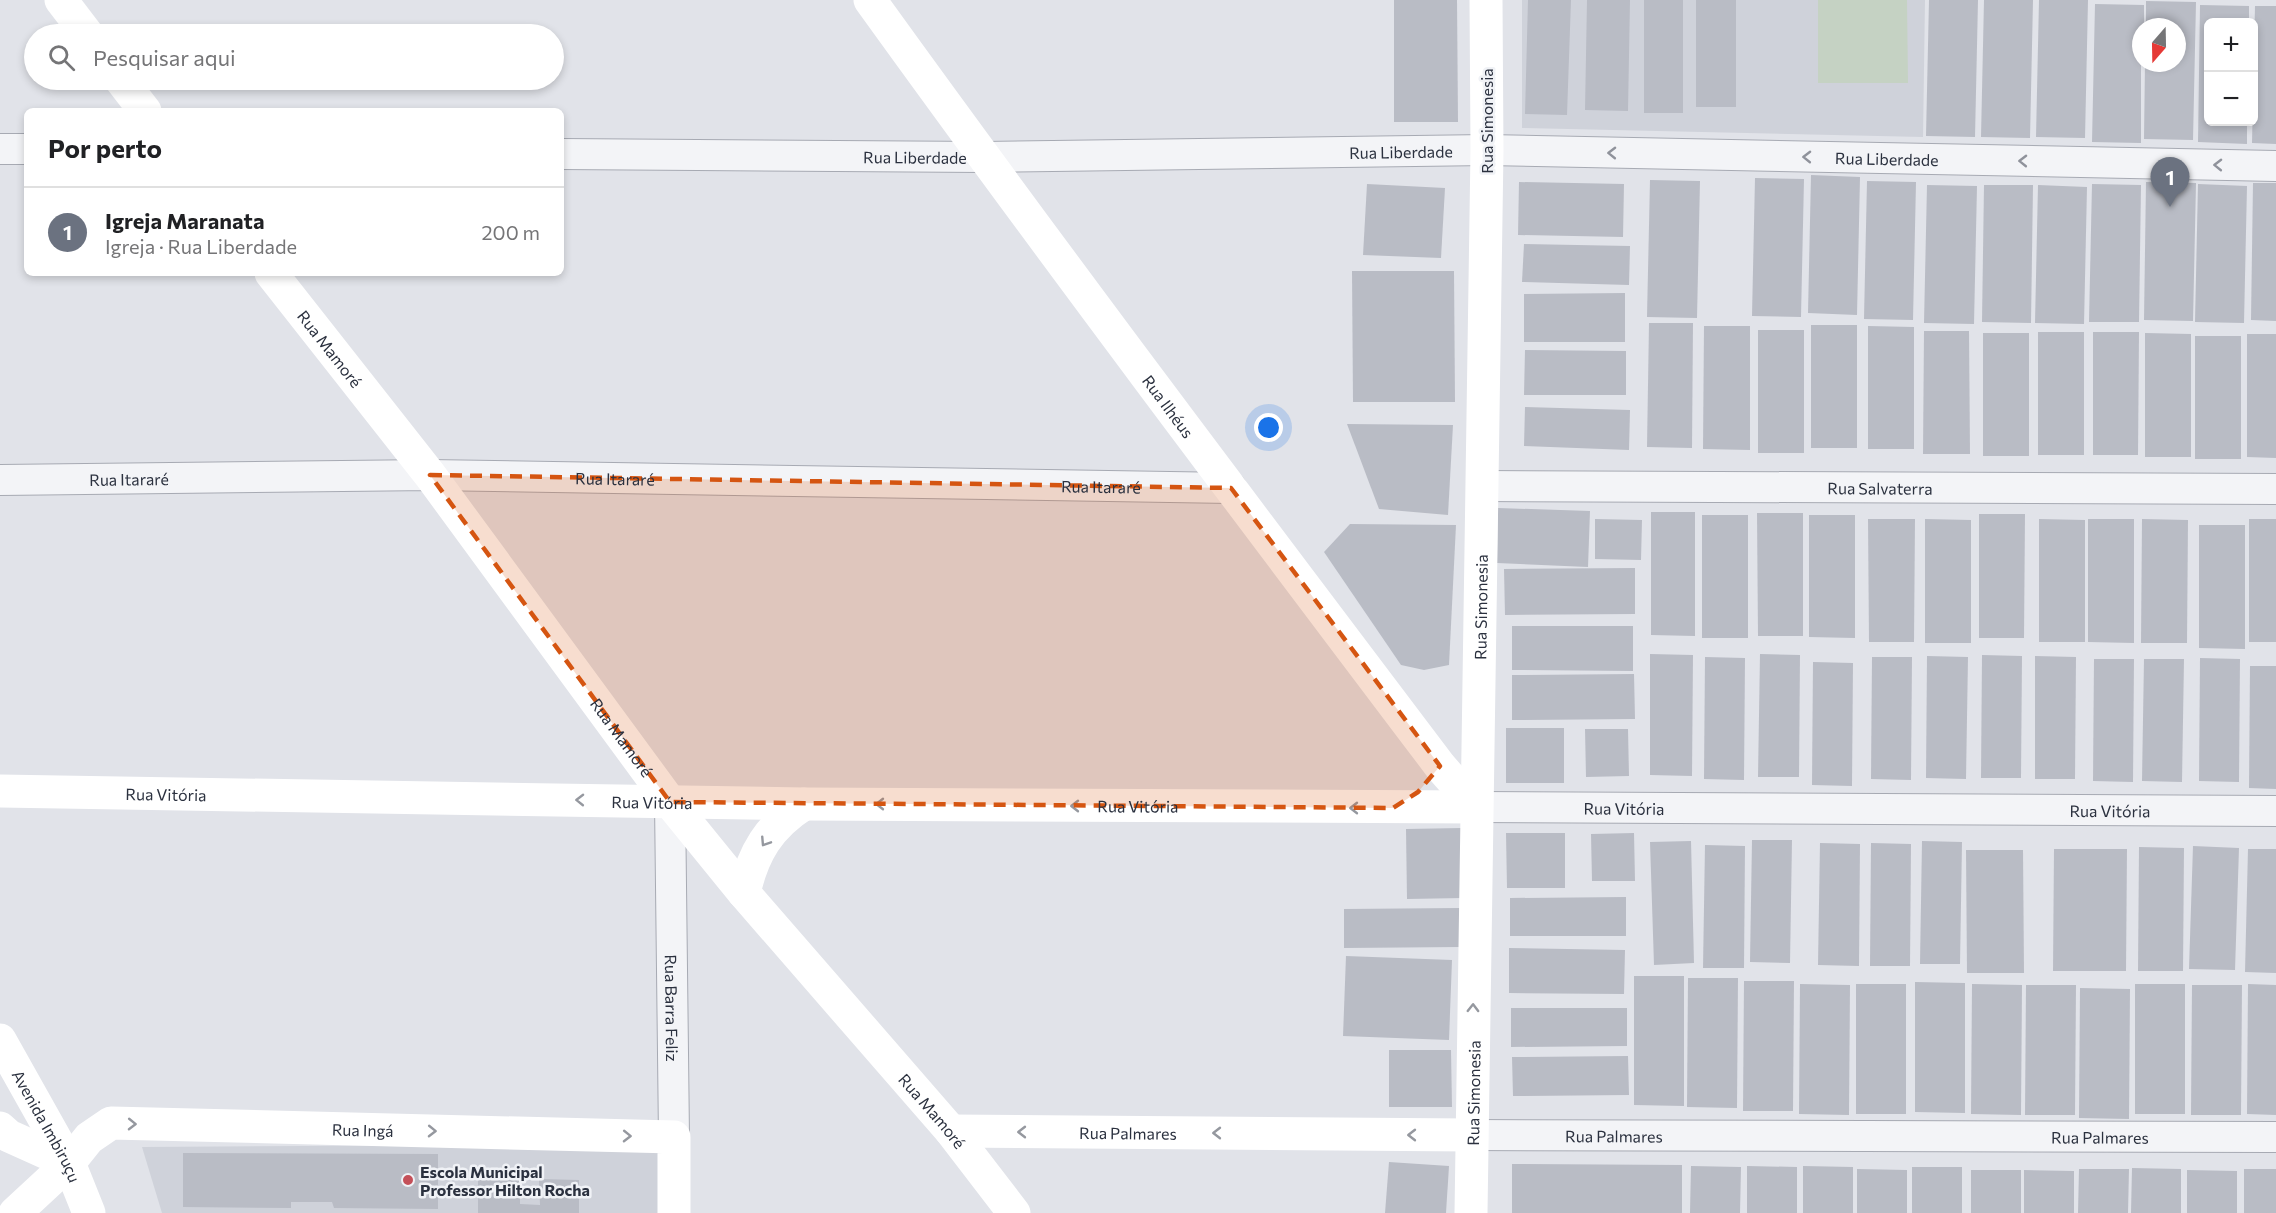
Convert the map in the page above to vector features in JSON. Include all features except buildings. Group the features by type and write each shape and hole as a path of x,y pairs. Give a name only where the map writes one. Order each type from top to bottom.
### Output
{"street":[{"path":"61,0 79,24"},
{"name":"Rua Ilhéus","path":"870,0 983,157 1231,488 1440,766 1476,807"},
{"name":"Rua Simonesia","path":"1471,1213 1470,1135 1476,807 1469,725 1482,486 1487,150 1485,0"},
{"path":"129,90 143,108"},
{"path":"0,149 24,149"},
{"name":"Rua Liberdade","path":"564,154 983,157 1487,150 2276,166"},
{"name":"Rua Mamoré","path":"273,276 430,475 670,802 744,893 951,1131 1014,1213"},
{"name":"Rua Itararé","path":"0,480 430,475 1231,488"},
{"name":"Rua Salvaterra","path":"1482,486 2276,489"},
{"path":"1415,732 1445,742 1469,725"},
{"path":"1393,808 1418,792 1469,725"},
{"name":"Rua Vitória","path":"0,791 804,804 2276,811"},
{"name":"Rua Barra Feliz","path":"670,802 674,1213"},
{"path":"744,893 749,867 765,839 783,817 804,804"},
{"name":"Avenida Imbiruçu","path":"0,1040 69,1163 89,1213"},
{"name":"Rua Ingá","path":"15,1213 69,1163 89,1138 111,1123 674,1137"},
{"path":"0,1128 9,1136 69,1163"},
{"name":"Rua Palmares","path":"951,1131 2276,1137"}],"highlighted area":[{"path":"430,475 1231,488 1440,766 1418,792 1393,808 670,802"}],"shaded area":[{"path":"1522,0 1925,0 1923,137 1522,128"},
{"name":"Escola Municipal Professor Hilton Rocha","path":"666,1144 664,1213 162,1213 142,1147"}],"green space":[{"path":"1818,0 1907,0 1908,83 1818,83"}],"place":[{"name":"Igreja Maranata","path":"2170,207"},
{"name":"Escola Municipal Professor Hilton Rocha","path":"408,1180"}]}
